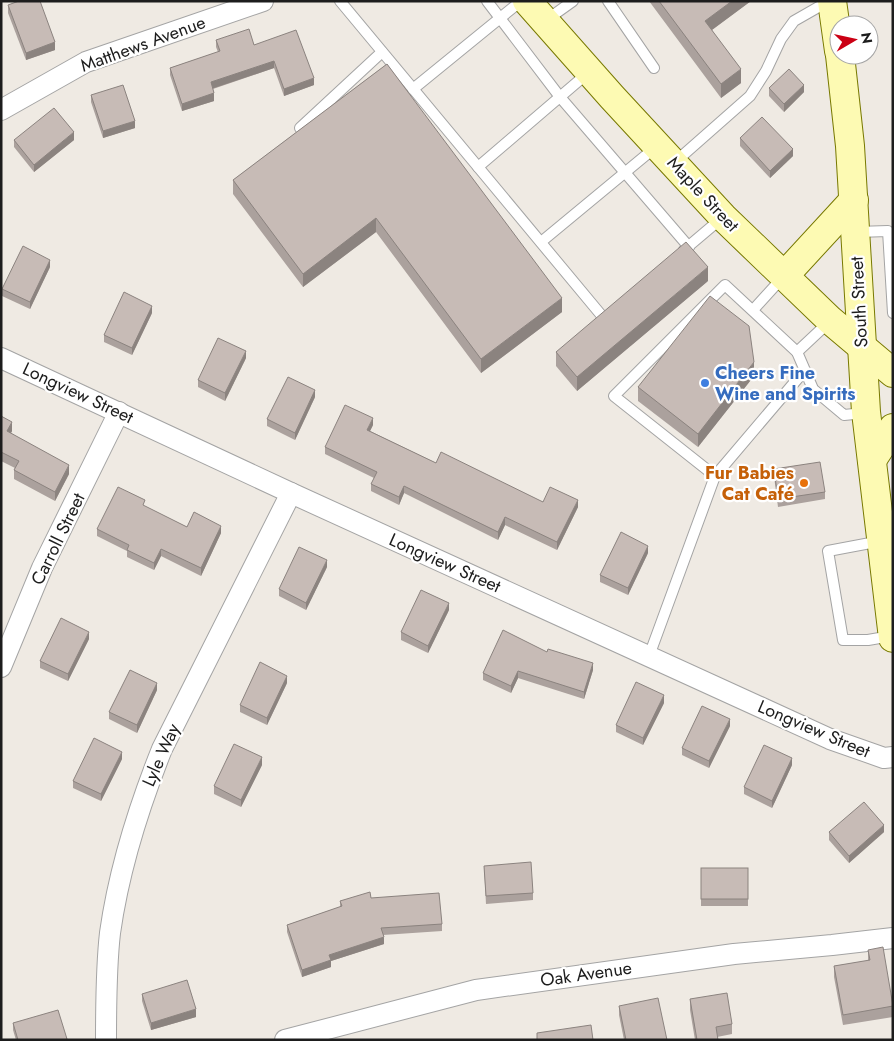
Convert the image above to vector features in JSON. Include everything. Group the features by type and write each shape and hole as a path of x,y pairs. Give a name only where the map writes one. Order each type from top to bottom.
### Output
{"street":[{"name":"Matthews Avenue","path":"1,110 86,62 263,1"},
{"path":"831,1 833,15"},
{"name":"Maple Street","path":"536,11 589,72 723,217 830,320 893,373"},
{"name":"South Street","path":"841,65 854,200 866,412 892,627"},
{"path":"784,276 854,200"},
{"name":"Longview Street","path":"1,358 291,493 830,738 884,758 893,757"},
{"name":"Carroll Street","path":"1,667 42,568 119,412"},
{"path":"872,460 893,428"},
{"name":"Lyle Way","path":"106,1040 106,991 112,924 127,848 145,793 162,749 291,493"},
{"name":"Oak Avenue","path":"285,1040 476,990 734,954 893,938"}],"lane":[{"path":"340,1 602,316"},
{"path":"487,1 560,97 689,247"},
{"path":"413,89 520,1"},
{"path":"536,11 573,1"},
{"path":"608,1 654,68"},
{"path":"541,242 625,172 666,154 750,96 766,71 781,39 794,22 831,1"},
{"path":"300,128 382,52"},
{"path":"478,167 589,72"},
{"path":"674,258 723,217"},
{"path":"855,232 888,230 893,313"},
{"path":"753,310 784,276"},
{"path":"716,476 614,396 725,285 797,352 813,389 844,415 866,412"},
{"path":"797,352 830,320"},
{"path":"649,656 716,476 805,370"},
{"path":"882,541 828,551 843,640 868,640 892,627"}],"building":[{"path":"19,1 40,1 55,42 26,53 8,5"},
{"path":"659,1 732,1 705,21 741,69 721,84"},
{"path":"249,29 254,45 296,30 314,78 284,89 274,61 211,82 214,93 182,104 170,68 220,51 216,40"},
{"path":"387,64 562,298 481,359 376,218 303,274 233,180"},
{"path":"789,69 804,85 784,104 769,88"},
{"path":"123,85 135,121 103,131 91,95"},
{"path":"54,108 74,132 34,165 14,140"},
{"path":"762,117 793,149 770,171 740,138"},
{"path":"686,242 708,267 577,377 556,352"},
{"path":"23,246 50,260 30,302 2,289"},
{"path":"124,292 152,306 132,348 104,335"},
{"path":"710,296 749,326 754,362 698,434 638,387"},
{"path":"218,338 246,351 225,393 198,380"},
{"path":"288,377 315,390 295,433 267,419"},
{"path":"345,405 373,418 367,430 436,463 441,452 543,502 550,487 578,500 557,542 505,517 498,532 404,486 399,497 371,484 377,472 325,447"},
{"path":"1,416 12,422 7,431 69,465 55,492 14,470 19,461 1,452"},
{"path":"820,462 825,492 778,499 774,469"},
{"path":"118,487 145,500 143,505 187,527 194,512 221,526 201,568 161,549 154,563 127,550 129,545 97,529"},
{"path":"621,532 648,546 628,588 600,575"},
{"path":"299,547 327,560 306,603 279,589"},
{"path":"421,590 449,603 428,646 401,632"},
{"path":"61,618 89,632 68,674 40,661"},
{"path":"503,630 547,652 548,649 593,663 584,692 518,671 511,686 483,673"},
{"path":"260,662 287,676 267,718 240,705"},
{"path":"130,670 157,683 137,725 109,712"},
{"path":"636,682 664,695 643,738 616,725"},
{"path":"702,706 730,719 709,761 682,748"},
{"path":"94,738 122,752 101,794 73,781"},
{"path":"234,744 262,757 241,800 214,786"},
{"path":"764,745 792,758 772,801 744,787"},
{"path":"864,802 884,825 849,856 829,832"},
{"path":"531,862 533,893 486,896 484,866"},
{"path":"701,868 748,868 748,899 701,899"},
{"path":"370,892 371,898 439,893 442,924 381,928 384,937 329,955 331,960 302,970 287,925 342,906 340,901"},
{"path":"883,947 893,1006 843,1015 834,966 870,960 868,950"},
{"path":"187,980 196,1009 151,1023 142,994"},
{"path":"727,993 732,1024 716,1027 718,1040 697,1040 690,999"},
{"path":"658,998 667,1040 626,1040 619,1006"},
{"path":"58,1010 67,1039 18,1040 13,1023"},
{"path":"591,1025 593,1040 537,1040 537,1033"}],"place":[{"name":"Cheers Fine Wine and Spirits","path":"705,383"},
{"name":"Fur Babies Cat Café","path":"804,483"}]}
